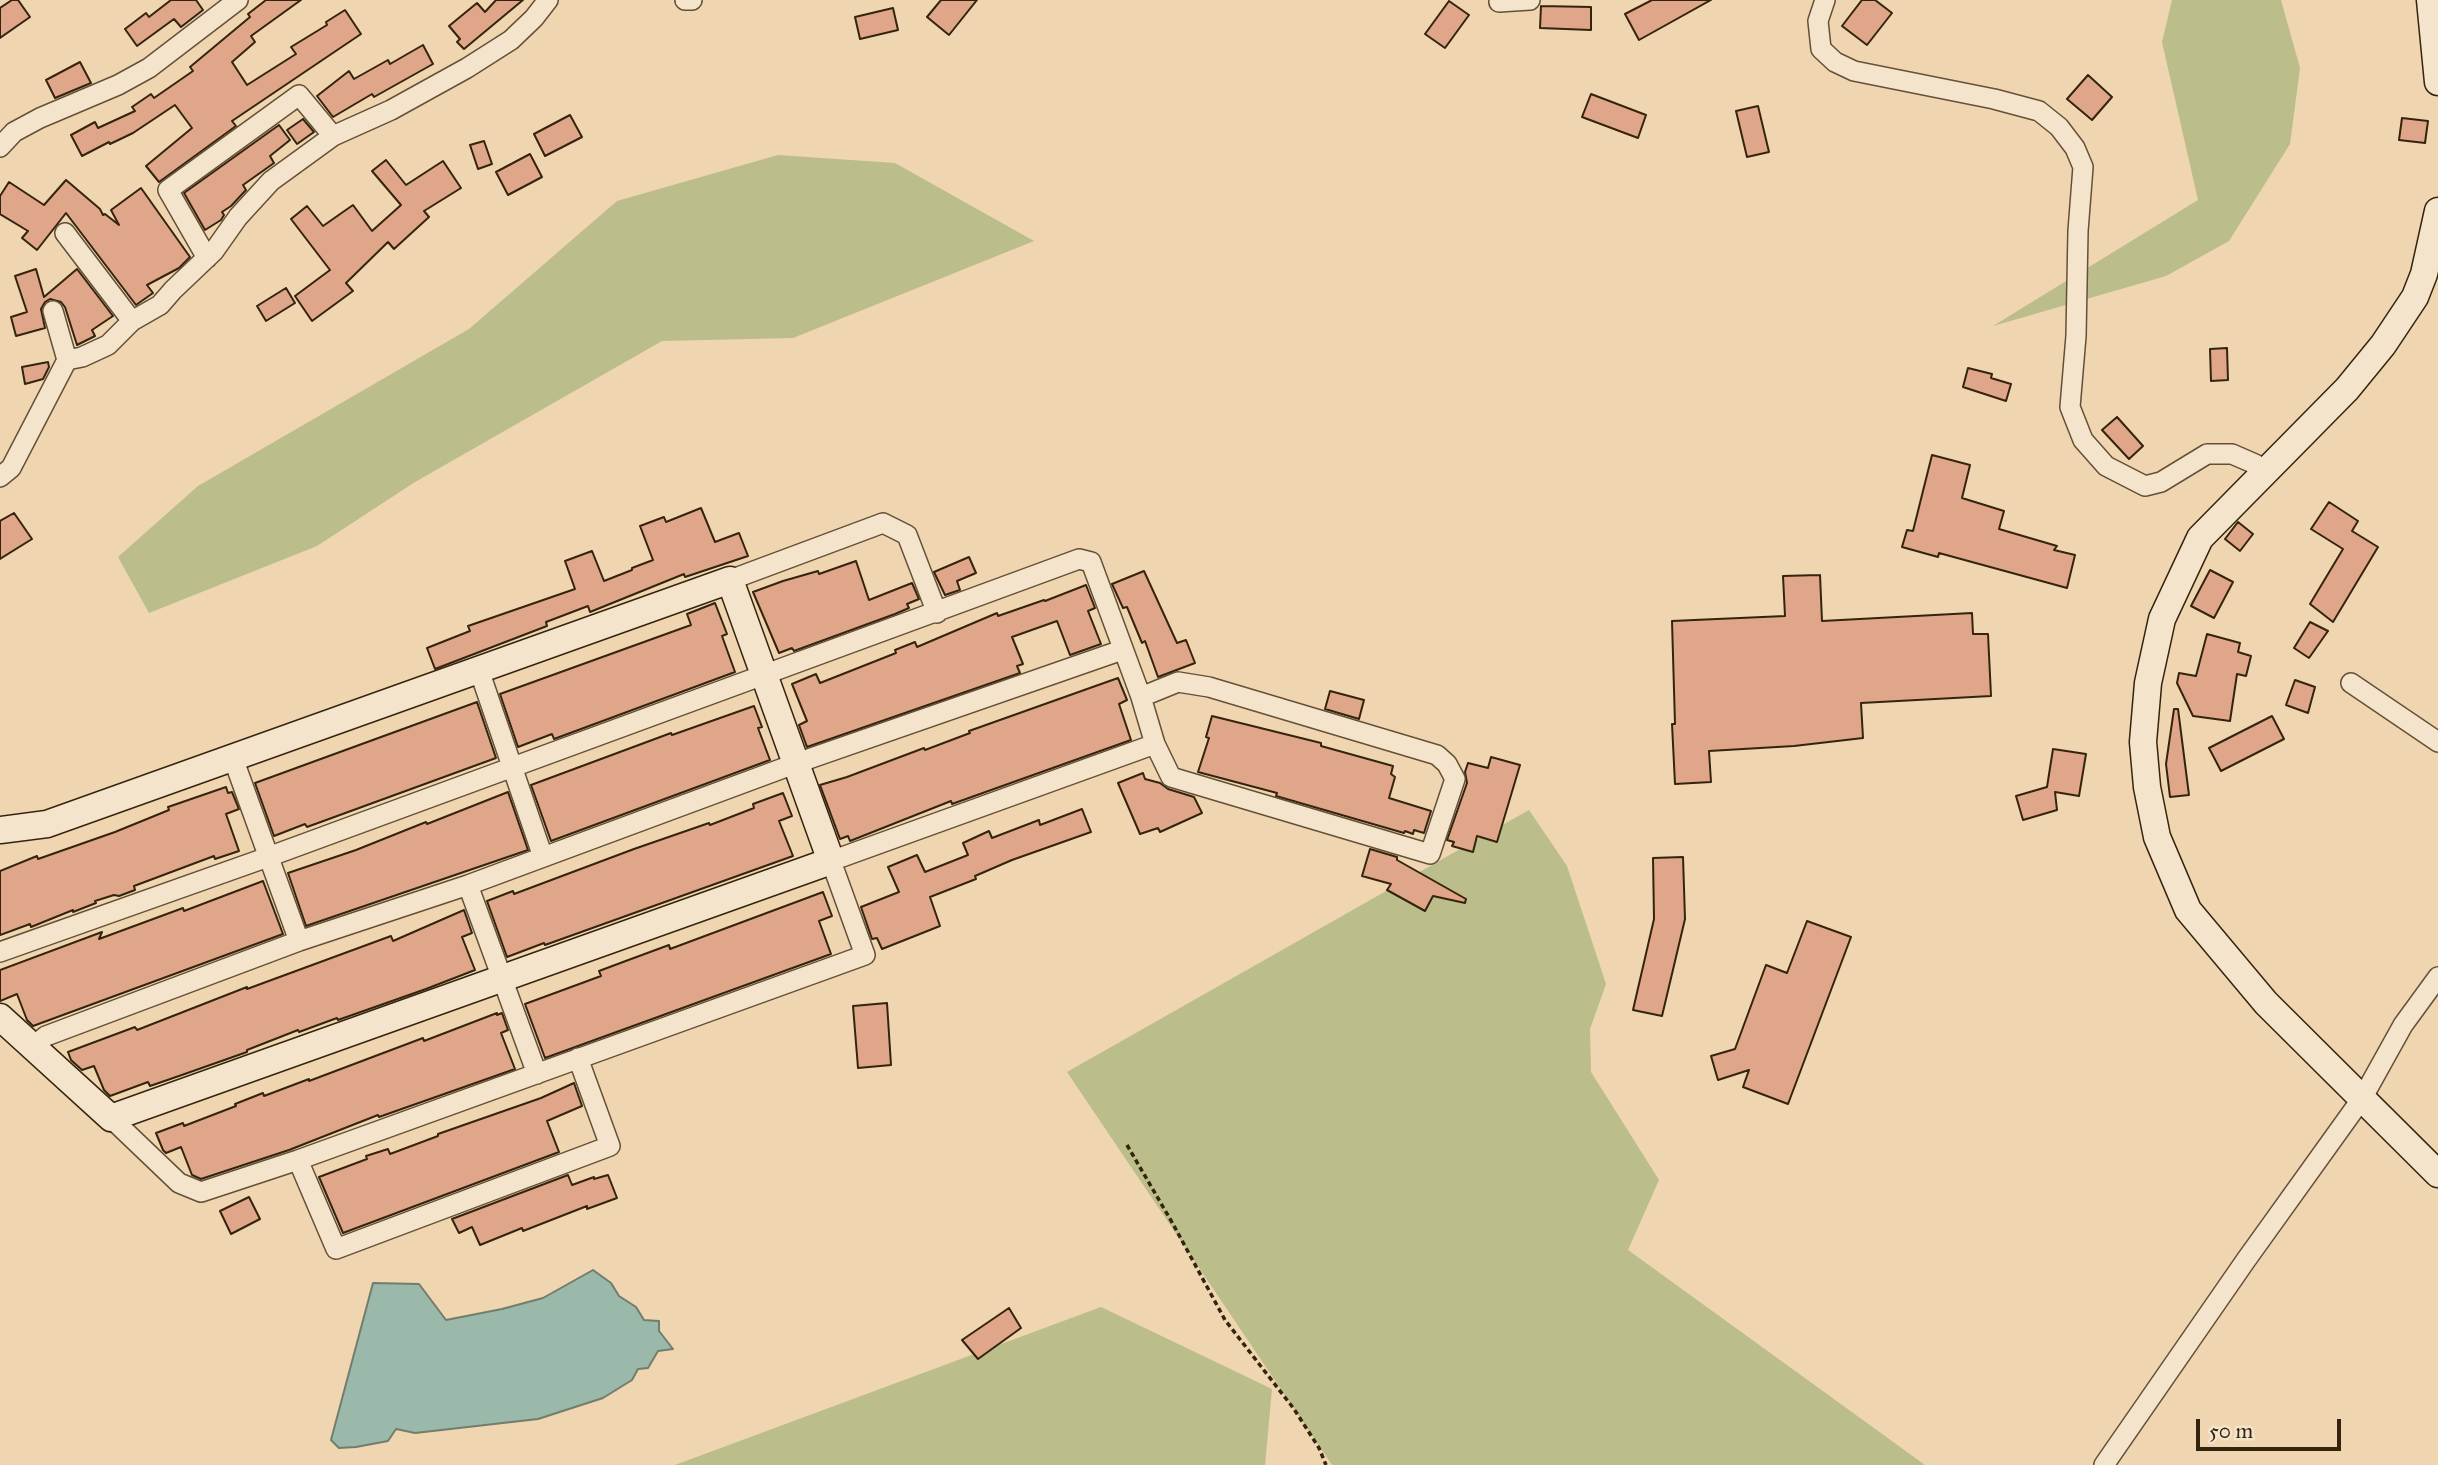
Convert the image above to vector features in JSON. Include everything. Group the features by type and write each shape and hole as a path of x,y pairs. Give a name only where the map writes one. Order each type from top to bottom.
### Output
{"street":[{"path":"0,147 14,132 40,118 118,85 149,68 238,0"},
{"path":"67,360 82,357 108,345 132,321 160,305 207,258 238,217 271,181 333,136 391,110 500,47 534,18 548,0"},
{"path":"685,0 692,0"},
{"path":"1499,2 1530,0"},
{"path":"1825,0 1818,21 1821,49 1835,62 1854,71 2039,111 2059,127 2075,148 2083,167 2078,231 2076,336 2070,407 2083,440 2106,466 2145,486 2161,482 2207,454 2232,454 2255,464 2265,472"},
{"path":"2430,0 2438,82"},
{"path":"207,258 168,190 299,95 333,136"},
{"path":"2438,211 2424,274 2409,307 2383,345 2347,390 2200,538 2162,619 2147,695 2143,742 2147,787 2157,837 2188,910 2266,1003 2364,1097 2438,1174"},
{"path":"65,233 132,321"},
{"path":"0,477 10,468 67,360 53,311"},
{"path":"0,830 47,824 883,523 907,535 937,613"},
{"path":"0,952 766,676 1079,559 1091,562 1141,697 1155,744 1171,777 1430,854 1455,779 1447,764 1437,755 1209,687 1178,682 1141,697"},
{"path":"0,1017 179,1183 201,1192 298,1160 865,955 730,580"},
{"path":"32,1047 46,1036 299,941 468,885 797,763 1122,650"},
{"path":"479,670 543,857"},
{"path":"2351,683 2438,742"},
{"path":"111,1118 1155,744"},
{"path":"233,758 299,941"},
{"path":"468,885 537,1074"},
{"path":"2104,1465 2246,1260 2364,1097 2403,1025 2438,977"},
{"path":"298,1160 336,1249 610,1146 578,1058"}],"path":[{"path":"1127,1145 1225,1320 1294,1409 1319,1448 1326,1465"}],"green space":[{"path":"2172,0 2281,0 2300,68 2290,144 2229,241 2166,276 1993,326 2198,200 2162,42"},
{"path":"778,155 895,163 1034,241 793,338 662,341 415,482 317,546 149,613 118,557 198,486 469,329 617,201"},
{"path":"1529,810 1567,866 1606,984 1590,1029 1591,1072 1659,1180 1628,1250 1925,1465 1332,1465 1067,1072"},
{"path":"1101,1307 1272,1389 1265,1465 675,1465"}],"shaded area":[{"path":"593,1270 611,1283 619,1296 636,1307 644,1320 659,1321 659,1331 673,1349 658,1351 648,1368 638,1369 632,1380 603,1398 538,1419 415,1433 396,1429 388,1441 356,1447 339,1448 331,1440 373,1283 419,1284 446,1320 543,1298"}],"building":[{"path":"12,0 18,0 30,17 0,38 0,8"},
{"path":"171,0 196,0 203,10 181,27 174,19 137,46 125,29 146,13 149,17"},
{"path":"266,0 301,0 251,36 255,42 232,62 247,85 296,54 291,47 327,25 326,22 345,10 361,34 232,121 236,126 159,182 146,166 192,128 175,105 133,133 82,156 71,135 95,122 98,128 135,111 132,107 151,94 154,98 193,71 190,67 250,17 248,14"},
{"path":"496,0 523,0 464,49 457,42 460,39 449,26 477,3 485,12"},
{"path":"941,0 977,0 949,35 927,17"},
{"path":"1652,0 1711,0 1639,40 1625,14"},
{"path":"1862,0 1875,0 1892,13 1867,45 1842,26"},
{"path":"1449,1 1469,15 1445,48 1425,34"},
{"path":"1541,6 1591,7 1591,30 1540,28"},
{"path":"893,8 898,30 860,39 855,17"},
{"path":"423,45 433,64 333,117 317,96 349,71 354,79 388,60 390,64"},
{"path":"80,62 91,83 55,98 46,80"},
{"path":"2088,75 2112,97 2092,120 2067,99"},
{"path":"1591,94 1646,115 1638,138 1582,117"},
{"path":"1758,106 1769,152 1747,157 1736,111"},
{"path":"570,115 582,137 545,156 534,134"},
{"path":"2402,118 2428,121 2425,143 2399,140"},
{"path":"303,119 314,132 297,144 287,130"},
{"path":"279,125 290,140 270,156 274,163 243,185 246,190 222,212 224,215 221,220 205,230 184,193"},
{"path":"484,141 492,164 478,169 470,145"},
{"path":"530,154 542,177 508,195 496,172"},
{"path":"386,160 406,185 443,161 461,188 424,211 429,217 394,249 388,242 346,283 353,291 312,321 295,296 330,270 291,219 307,206 323,226 353,205 372,231 401,205 372,171"},
{"path":"66,180 100,209 103,215 119,225 111,210 141,188 190,257 179,268 147,285 153,293 136,305 66,213 37,250 22,238 28,231 0,214 0,196 9,182 44,205"},
{"path":"36,269 44,297 77,269 113,316 92,330 95,336 77,345 65,307 61,302 50,299 41,309 45,328 16,336 11,317 27,312 15,276"},
{"path":"286,288 295,303 266,321 257,306"},
{"path":"2227,348 2228,380 2211,381 2210,349"},
{"path":"48,362 49,367 43,379 25,384 22,367"},
{"path":"1968,368 1992,374 1991,378 2011,384 2006,401 1963,387"},
{"path":"2117,417 2143,446 2129,459 2102,430"},
{"path":"1932,455 1970,465 1962,498 2004,511 1999,529 2057,546 2054,550 2075,555 2067,588 1939,553 1938,557 1902,547 1907,530 1913,531"},
{"path":"2329,502 2358,521 2352,531 2378,547 2333,622 2310,604 2343,549 2311,529"},
{"path":"701,508 715,542 739,533 748,556 685,577 684,574 590,612 588,606 546,622 547,626 435,669 427,648 470,631 468,626 575,589 565,561 592,551 604,581 653,560 640,526 664,517 666,522"},
{"path":"14,513 32,539 0,559 0,521"},
{"path":"2238,522 2253,534 2240,551 2225,539"},
{"path":"969,557 976,573 957,581 960,590 945,595 934,572"},
{"path":"856,561 869,600 912,583 919,599 907,604 909,608 895,614 794,651 792,648 779,653 753,592"},
{"path":"2210,570 2233,582 2214,618 2191,606"},
{"path":"1144,571 1177,643 1186,640 1195,663 1158,677 1145,641 1142,643 1127,607 1123,608 1112,584"},
{"path":"1820,575 1822,621 1972,613 1973,634 1988,634 1991,696 1861,703 1863,738 1794,746 1709,751 1711,782 1675,784 1672,621 1785,616 1783,576"},
{"path":"1086,585 1095,608 1088,611 1101,644 1070,655 1057,621 1012,637 1023,664 1017,666 1020,673 807,747 799,725 807,721 792,684 816,674 820,683 896,653 895,650 915,642 917,647 997,613 998,616"},
{"path":"715,603 727,634 722,636 735,672 554,739 552,734 518,747 500,694 691,625 687,614"},
{"path":"2310,622 2328,631 2309,658 2294,648"},
{"path":"2207,634 2240,643 2238,652 2251,656 2246,676 2237,674 2230,721 2193,716 2177,683 2179,673 2196,676"},
{"path":"1118,678 1127,700 1119,704 1131,740 952,804 951,801 850,841 848,836 840,839 820,785 924,748 925,750 970,733 969,731"},
{"path":"2295,680 2315,687 2308,713 2286,705"},
{"path":"1330,691 1364,700 1359,719 1325,709"},
{"path":"477,702 496,758 307,827 305,824 274,836 255,783"},
{"path":"754,706 762,727 758,728 770,760 551,841 531,785 671,733 672,735"},
{"path":"2174,709 2178,709 2189,795 2170,797 2166,764"},
{"path":"1212,716 1321,743 1321,746 1393,766 1391,774 1395,777 1389,798 1431,811 1424,833 1414,830 1413,834 1404,833 1276,796 1277,793 1198,772 1209,738 1206,737"},
{"path":"2272,716 2284,739 2221,771 2209,748"},
{"path":"2053,749 2086,754 2079,796 2055,792 2057,810 2023,820 2016,796 2047,787"},
{"path":"1491,757 1520,765 1497,842 1477,836 1473,852 1452,846 1454,842 1447,840 1467,783 1465,772 1468,763 1488,768"},
{"path":"1143,773 1145,779 1194,797 1202,813 1160,832 1158,828 1140,834 1118,783"},
{"path":"226,787 228,793 232,792 239,809 226,814 239,851 215,859 214,856 134,886 135,890 119,896 95,901 96,903 73,912 0,935 0,871 37,856 38,859 115,832 169,810 168,807"},
{"path":"508,792 528,850 306,926 288,873"},
{"path":"783,793 792,816 779,821 793,856 507,957 487,901 513,891 514,894 709,823 710,825"},
{"path":"1082,809 1091,832 1012,860 975,876 976,879 930,897 940,926 882,949 877,938 872,939 861,907 899,892 888,867 917,855 925,872 968,855 963,843 989,831 992,838 1039,820 1040,825"},
{"path":"1370,849 1397,857 1397,860 1466,899 1465,903 1433,896 1425,911 1387,890 1391,884 1362,876"},
{"path":"1683,857 1685,919 1662,1016 1633,1010 1654,919 1653,858"},
{"path":"263,881 283,934 33,1026 27,1020 17,994 0,1001 0,970 102,932 99,939"},
{"path":"823,892 832,916 819,921 831,954 545,1058 525,1004 601,976 599,971 669,945 670,949"},
{"path":"464,910 472,933 462,937 475,970 426,989 338,1020 337,1018 299,1032 298,1030 247,1052 150,1086 148,1082 110,1096 104,1090 94,1066 82,1070 71,1060 68,1052 135,1027 137,1030 247,987 391,936 393,941"},
{"path":"1807,921 1851,937 1788,1104 1743,1087 1749,1070 1718,1080 1711,1056 1735,1049 1766,965 1787,973"},
{"path":"887,1003 891,1065 858,1068 853,1006"},
{"path":"502,1013 508,1030 501,1033 515,1069 379,1117 378,1115 289,1150 201,1179 192,1175 181,1147 166,1153 156,1133 183,1123 184,1126 263,1093 264,1096 309,1081"},
{"path":"574,1083 582,1106 547,1121 559,1152 343,1233 319,1177 367,1159 366,1156 388,1149 390,1154 541,1098"},
{"path":"568,1175 572,1185 608,1175 617,1198 587,1209 587,1206 523,1231 522,1228 480,1245 472,1227 459,1233 452,1219"},
{"path":"249,1197 260,1219 231,1234 220,1211"},
{"path":"1009,1308 1021,1328 978,1359 962,1340"}]}
